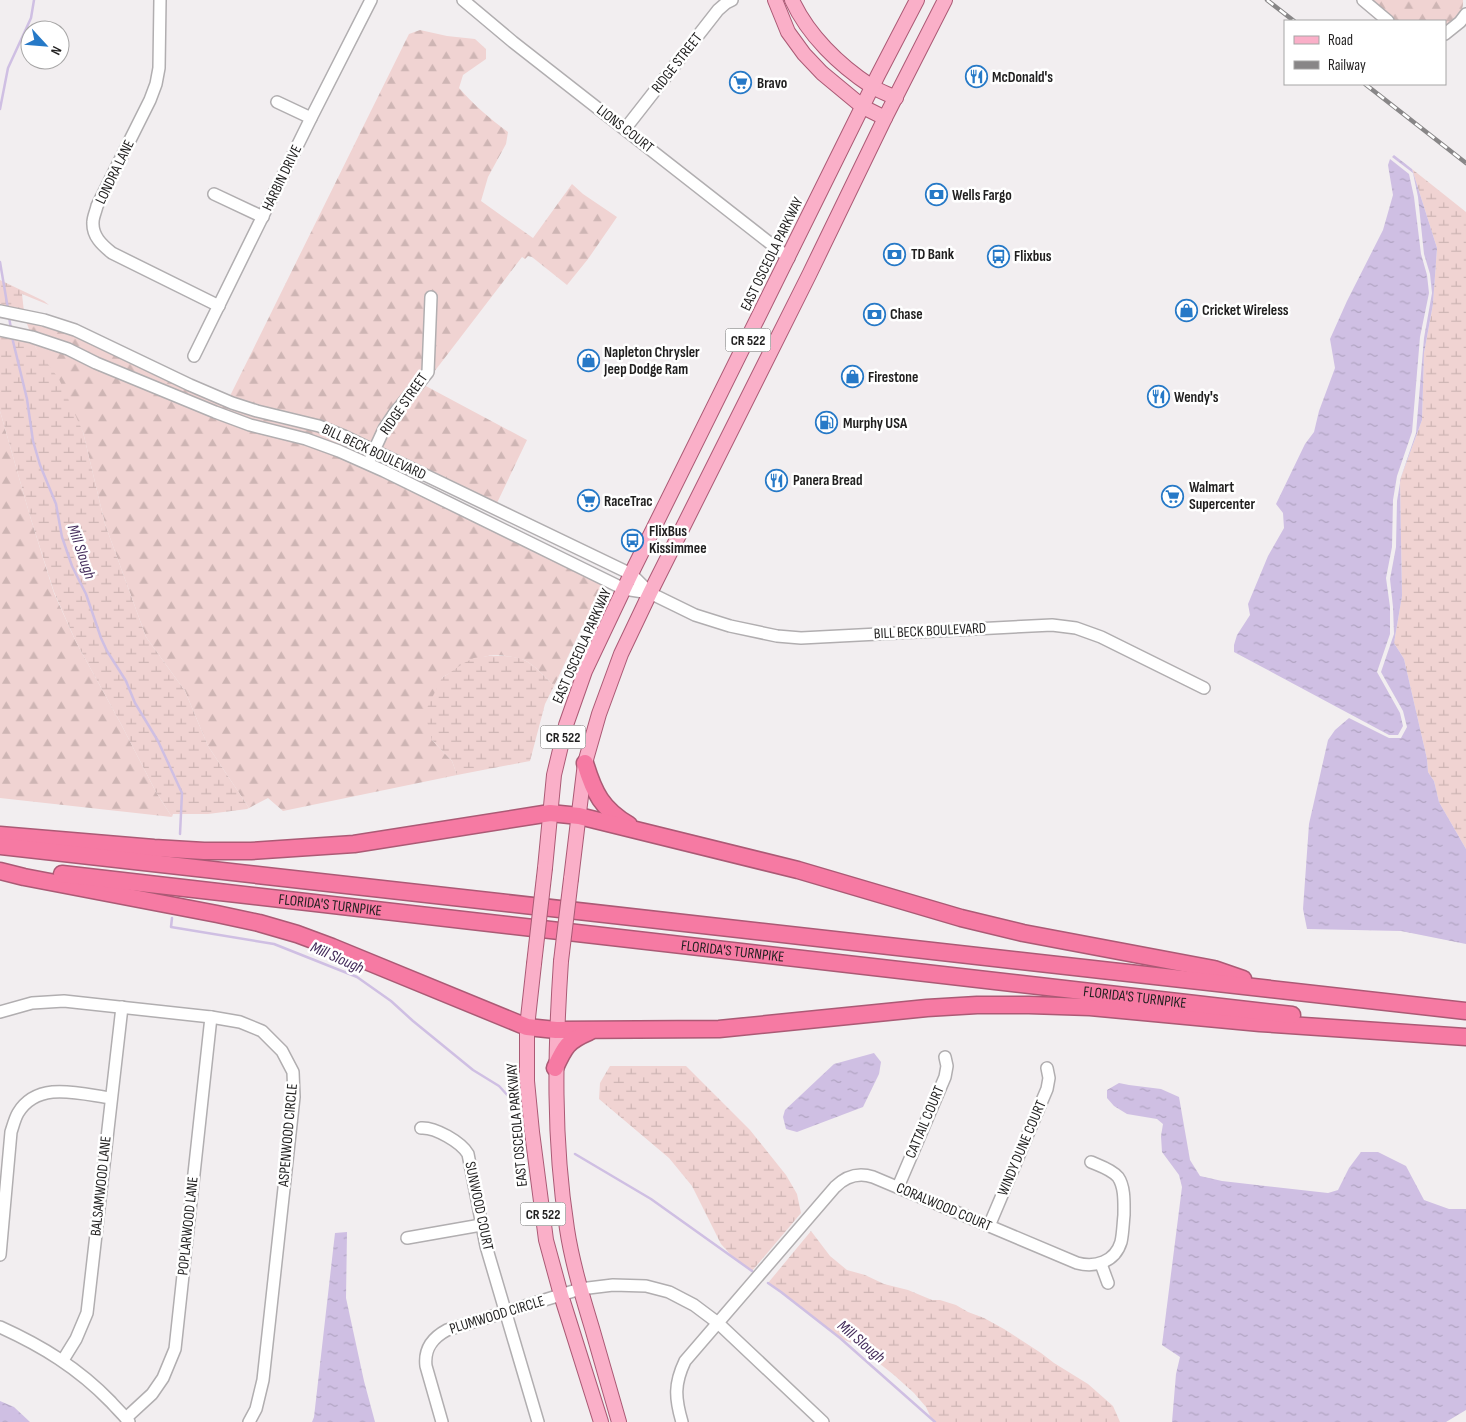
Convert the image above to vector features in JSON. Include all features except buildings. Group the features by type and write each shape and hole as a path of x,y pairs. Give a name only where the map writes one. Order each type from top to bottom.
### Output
{"highway":[{"path":"585,763 591,783 602,804 617,818 640,832"},
{"path":"0,835 154,848 252,851 354,844 550,814 579,816 798,870 961,918 1023,933 1214,969 1274,989"},
{"name":"FLORIDA'S TURNPIKE","path":"0,846 1466,1011"},
{"path":"0,869 24,877 217,914 298,934 527,1027 556,1030 719,1029 927,1008 976,1005 1029,1005 1090,1007 1260,1023 1466,1036"},
{"name":"FLORIDA'S TURNPIKE","path":"0,869 1466,1036"},
{"path":"555,1068 570,1042 594,1030"}],"main road":[{"path":"774,0 788,32 804,54 822,73 863,107 885,118"},
{"path":"792,0 805,22 823,46 848,69 873,87 896,98"},
{"name":"EAST OSCEOLA PARKWAY","path":"601,1422 561,1295 546,1240 526,1081 527,1027 554,775 558,755 574,699 585,671 631,574 918,0"},
{"name":"CR 522","path":"619,1422 580,1289 567,1230 559,1172 556,1129 556,1030 561,961 585,763 599,714 621,654 810,275 885,118 946,0"}],"street":[{"name":"LONDRA LANE","path":"160,0 159,68 156,84 150,100 97,206 93,222 95,235 101,245 112,253 219,306"},
{"name":"HARBIN DRIVE","path":"194,356 371,0"},
{"name":"LIONS COURT","path":"463,0 789,258"},
{"name":"RIDGE STREET","path":"625,129 718,10 732,0"},
{"path":"1363,0 1387,20"},
{"path":"1446,33 1460,22 1466,14"},
{"path":"277,102 311,118"},
{"path":"214,194 263,217"},
{"name":"RIDGE STREET","path":"368,464 384,429 428,372 431,297"},
{"name":"BILL BECK BOULEVARD","path":"0,311 44,320 75,330 232,403 319,426 344,436 631,574 650,593"},
{"name":"BILL BECK BOULEVARD","path":"0,330 32,337 68,349 250,425 340,451 624,589 650,593 686,611 712,621 746,630 801,638 1052,624 1076,628 1100,637 1204,688"},
{"name":"ASPENWOOD CIRCLE","path":"0,1012 32,1002 64,1001 212,1017 240,1022 262,1031 282,1051 293,1072 294,1097 263,1380 256,1409 249,1422"},
{"name":"BALSAMWOOD LANE","path":"63,1360 76,1340 87,1313 122,1007"},
{"name":"POPLARWOOD LANE","path":"128,1420 156,1389 163,1378 175,1348 212,1017"},
{"name":"CATTAIL COURT","path":"898,1187 944,1077 947,1066 945,1057"},
{"name":"WINDY DUNE COURT","path":"989,1226 1047,1089 1048,1068"},
{"path":"0,1255 11,1132 18,1113 27,1103 41,1093 54,1091 111,1098"},
{"name":"SUNWOOD COURT","path":"421,1128 429,1128 438,1132 466,1151 481,1225 538,1422"},
{"path":"1091,1162 1116,1174 1123,1192 1124,1207 1121,1242 1114,1255 1101,1264 1108,1283"},
{"name":"CORALWOOD COURT","path":"682,1422 676,1393 680,1374 689,1356 839,1183 849,1177 864,1175 874,1177 1077,1263 1093,1266 1101,1264"},
{"path":"407,1238 481,1225"},
{"name":"PLUMWOOD CIRCLE","path":"442,1422 426,1366 426,1355 430,1344 438,1335 447,1330 580,1289 614,1284 646,1286 669,1292 694,1305 718,1323 823,1422"},
{"path":"0,1326 26,1338 63,1360 95,1386 128,1420"}],"green space":[{"path":"1369,0 1463,0 1462,9 1458,16 1446,27 1446,20 1394,20"},
{"path":"420,30 447,36 475,39 486,49 486,59 463,75 459,88 482,112 508,132 506,144 488,177 481,201 533,238 572,184 583,194 617,217 588,259 567,285 532,257 528,256 525,259 522,257 424,385 527,440 496,505 380,449 389,431 433,364 436,293 427,292 423,370 372,445 229,398 409,34"},
{"path":"1412,169 1466,212 1466,849 1439,802 1434,781 1428,772 1427,759 1404,659 1394,643 1402,596 1400,480 1422,420 1424,353 1433,304 1437,248"},
{"path":"0,280 49,305 22,294 24,312 0,307"},
{"path":"26,321 74,334 188,389 318,430 368,452 365,458 252,421 30,332"},
{"path":"0,334 34,342 36,348 59,379 83,432 105,524 146,637 185,691 208,746 249,808 208,814 173,814 172,817 156,792 76,642 54,592 0,411"},
{"path":"34,342 338,455 607,586 582,627 554,686 536,668 524,660 496,655 478,659 442,678 432,740 452,761 457,775 283,811 268,798 249,808 208,746 185,691 146,637 105,524 83,432"},
{"path":"0,411 54,593 76,642 156,792 172,817 0,798"},
{"path":"488,656 520,658 536,668 554,686 545,704 530,761 457,775 452,761 432,740 427,721 427,708 442,678 474,658"},
{"path":"610,1066 686,1066 750,1130 786,1175 797,1194 801,1213 752,1271 731,1255 721,1244 692,1186 669,1158 599,1099 600,1083"},
{"name":"Mill Slough","path":"811,1231 830,1256 847,1270 932,1300 940,1300 956,1305 1004,1329 1088,1384 1113,1406 1120,1422 933,1422 926,1407 894,1375 856,1345 840,1338 768,1283"}],"water":[{"path":"1394,155 1412,169 1437,248 1433,304 1424,353 1422,420 1401,478 1416,433 1424,338 1432,293 1430,274 1424,254 1418,197 1413,173 1392,157"},
{"path":"1390,159 1409,174 1429,293 1420,337 1412,432 1397,476 1393,500 1392,547 1386,578 1390,607 1390,634 1377,672 1400,713 1403,726 1398,735 1389,735 1234,652 1237,635 1250,615 1248,604 1268,556 1284,528 1283,513 1276,504 1305,444 1314,432 1319,411 1335,368 1330,339 1383,230 1393,195 1388,165"},
{"path":"1400,483 1402,596 1394,643 1404,659 1427,759 1428,772 1434,781 1439,802 1466,849 1466,944 1401,931 1307,929 1303,909 1309,824 1328,740 1335,730 1349,718 1389,738 1401,738 1407,727 1403,711 1381,672 1394,634 1390,579 1396,547 1397,501"},
{"path":"874,1053 881,1062 879,1074 863,1107 797,1132 786,1129 783,1117 785,1110 834,1064"},
{"path":"1119,1083 1161,1089 1179,1097 1190,1160 1200,1176 1222,1181 1328,1193 1338,1190 1349,1168 1361,1152 1378,1152 1406,1166 1424,1200 1449,1209 1466,1209 1466,1410 1446,1422 1172,1422 1176,1374 1180,1357 1162,1345 1182,1187 1179,1175 1162,1152 1161,1136 1163,1124 1157,1119 1127,1114 1114,1106 1107,1098 1107,1090"},
{"path":"347,1232 346,1298 375,1422 312,1422 335,1233"},
{"path":"0,1401 14,1407 30,1422 0,1422"}],"waterway":[{"name":"Mill Slough","path":"0,109 8,68 31,18 34,0"},
{"name":"Mill Slough","path":"0,262 8,309"},
{"name":"Mill Slough","path":"9,317 11,329"},
{"name":"Mill Slough","path":"12,337 27,399 33,441 40,465 56,504 62,537 107,651 126,681 135,703 158,741 182,793 180,834"},
{"name":"Mill Slough","path":"172,918 171,927 274,944 357,977 391,1001 473,1070 499,1086 521,1110"},
{"name":"Mill Slough","path":"575,1154 651,1199 752,1271"},
{"name":"Mill Slough","path":"768,1283 840,1338 935,1422"}],"railway":[{"path":"1267,0 1293,20"},
{"path":"1366,85 1466,163"}],"place":[{"name":"McDonald's","path":"976,77"},
{"name":"Bravo","path":"741,83"},
{"name":"Wells Fargo","path":"936,195"},
{"name":"TD Bank","path":"895,254"},
{"name":"Flixbus","path":"998,256"},
{"name":"Cricket Wireless","path":"1186,310"},
{"name":"Chase","path":"874,314"},
{"name":"Napleton Chrysler Jeep Dodge Ram","path":"588,361"},
{"name":"Firestone","path":"852,377"},
{"name":"Wendy's","path":"1158,397"},
{"name":"Murphy USA","path":"827,423"},
{"name":"Panera Bread","path":"777,480"},
{"name":"Walmart Supercenter","path":"1173,496"},
{"name":"RaceTrac","path":"588,501"},
{"name":"FlixBus Kissimmee","path":"633,540"}]}
